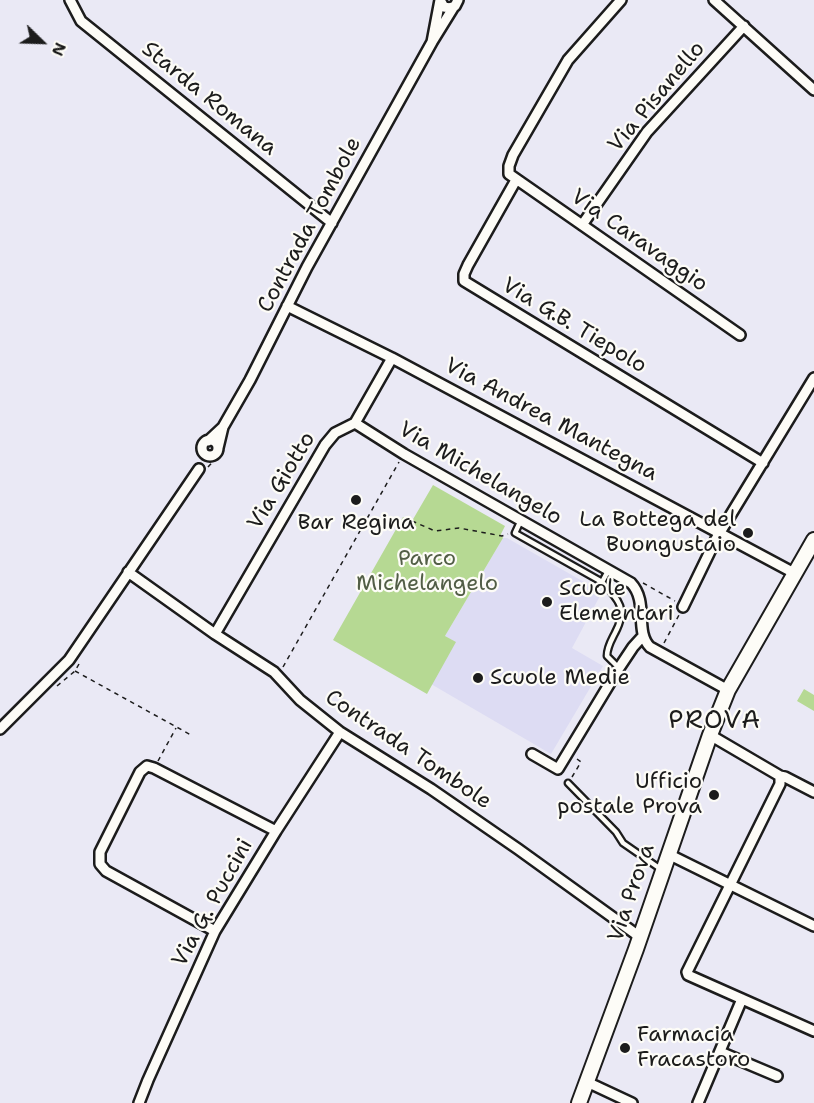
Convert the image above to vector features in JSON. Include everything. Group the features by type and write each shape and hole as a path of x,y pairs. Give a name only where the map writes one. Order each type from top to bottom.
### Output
{"main road":[{"name":"Via Prova","path":"579,1103 728,690 814,540"}],"street":[{"name":"Starda Romana","path":"70,0 81,21 332,223"},
{"name":"Contrada Tombole","path":"432,42 440,0"},
{"path":"440,0 444,7 456,4"},
{"path":"516,180 509,174 513,155 568,60 621,0"},
{"path":"714,0 814,90"},
{"name":"Contrada Tombole","path":"205,445 223,427 250,380 332,223 432,42 456,4"},
{"name":"Via Pisanello","path":"582,225 647,132 744,26"},
{"name":"Via Caravaggio","path":"516,180 740,335"},
{"name":"Via G.B. Tiepolo","path":"516,180 468,265 464,281 763,463"},
{"name":"Via Andrea Mantegna","path":"287,306 392,357 794,573"},
{"name":"Via Giotto","path":"215,634 325,446 336,433 355,423 392,357"},
{"path":"683,607 720,532 814,378"},
{"name":"Via Michelangelo","path":"355,423 404,454 630,583 636,589"},
{"name":"Contrada Tombole","path":"217,451 223,427"},
{"path":"0,729 69,660 199,469 217,451 215,442 205,445 199,469"},
{"name":"Contrada Tombole","path":"128,572 215,634 274,672 300,700 340,732 431,789 640,937"},
{"path":"636,589 642,612 643,636 650,647 728,690"},
{"path":"532,754 558,769 619,668 643,636"},
{"name":"Via G. Puccini","path":"139,1103 215,931 340,732"},
{"path":"710,735 780,776 814,792"},
{"path":"215,931 106,871 100,864 99,852 140,772 147,766 154,768 276,831"},
{"path":"780,776 780,784 687,972 688,975 814,1031"},
{"path":"668,854 814,926"},
{"path":"699,1103 742,999"},
{"path":"720,1052 777,1076"},
{"path":"587,1082 632,1103"}],"lane":[{"path":"521,520 515,533 602,582 620,605 622,617 606,653 619,668"},
{"path":"602,582 608,571"},
{"path":"568,783 616,832 623,843 662,870"}],"path":[{"path":"280,672 404,454"},
{"path":"412,521 435,531 459,528 502,536 515,533"},
{"path":"636,589 643,583 683,607 659,651"},
{"path":"75,671 191,735"},
{"path":"154,768 177,727"},
{"path":"568,753 581,762 568,783"}],"shaded area":[{"path":"503,538 507,538 598,590 601,594 572,648 603,666 551,754 431,684 455,642 445,636"}],"green space":[{"name":"Parco Michelangelo","path":"433,485 505,526 501,534 503,538 445,636 456,642 427,694 333,640 403,517 412,521"},
{"path":"804,689 814,695 814,711 797,701"}],"place":[{"name":"Bar Regina","path":"356,500"},
{"name":"La Bottega del Buongustaio","path":"748,533"},
{"name":"Scuole Elementari","path":"547,602"},
{"name":"Scuole Medie","path":"478,678"},
{"name":"Ufficio postale Prova","path":"714,795"},
{"name":"Farmacia Fracastoro","path":"625,1048"}],"district":[{"name":"PROVA","path":"715,721"}]}
